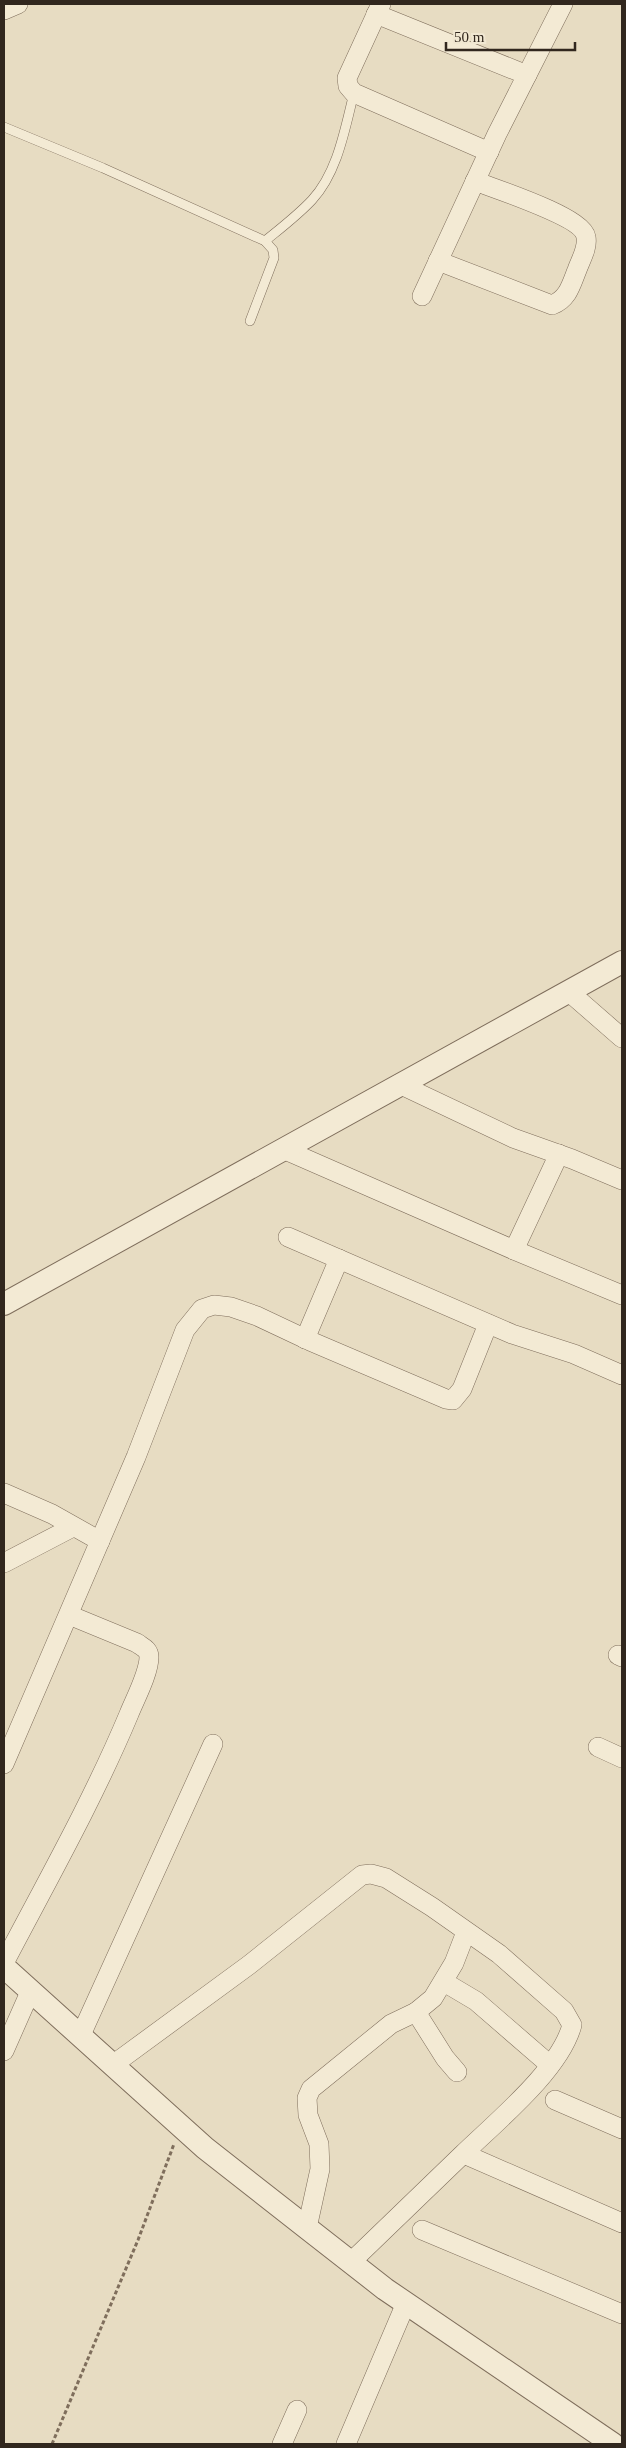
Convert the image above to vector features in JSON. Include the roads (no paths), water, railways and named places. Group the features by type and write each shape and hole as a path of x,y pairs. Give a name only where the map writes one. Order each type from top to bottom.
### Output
{"street":[{"path":"4,10 18,4"},
{"path":"422,296 489,152 563,4"},
{"path":"489,152 354,93 348,86 347,78 378,9 527,75"},
{"path":"438,261 552,305 560,302 568,294 585,249 586,235 582,229 566,217 475,181"},
{"path":"4,1304 622,962"},
{"path":"568,991 622,1038"},
{"path":"399,1084 513,1138 559,1154 622,1180"},
{"path":"283,1149 514,1250 622,1294"},
{"path":"514,1250 559,1154"},
{"path":"288,1237 512,1334 574,1354 622,1375"},
{"path":"305,1339 339,1259"},
{"path":"4,1764 100,1541 185,1330 202,1309 214,1305 231,1307 257,1316 396,1378 446,1399 453,1400 462,1389 488,1324"},
{"path":"4,1492 100,1541"},
{"path":"4,1563 73,1526"},
{"path":"4,1963 74,1832 117,1744 142,1682 149,1656 147,1650 137,1643 68,1615"},
{"path":"80,2038 214,1744"},
{"path":"598,1748 622,1758"},
{"path":"114,2064 249,1964 362,1874 386,1878 498,1954 564,2011 572,2025 569,2038 550,2065 524,2096 351,2262"},
{"path":"307,2228 320,2169 319,2144 308,2115 307,2098 311,2088 391,2024 416,2012 433,1998 444,1982 466,1932"},
{"path":"4,1967 80,2038 114,2064 205,2148 307,2228 406,2303 613,2444"},
{"path":"444,1982 476,2001 550,2065"},
{"path":"4,2051 30,1992"},
{"path":"416,2012 445,2058 457,2072"},
{"path":"555,2100 622,2129"},
{"path":"464,2154 622,2223"},
{"path":"422,2230 622,2314"},
{"path":"346,2444 406,2303"},
{"path":"282,2444 297,2410"}],"lane":[{"path":"265,241 313,200 326,181 335,162 354,93"},
{"path":"4,127 103,168 265,241 273,250 274,258 250,321"}]}
